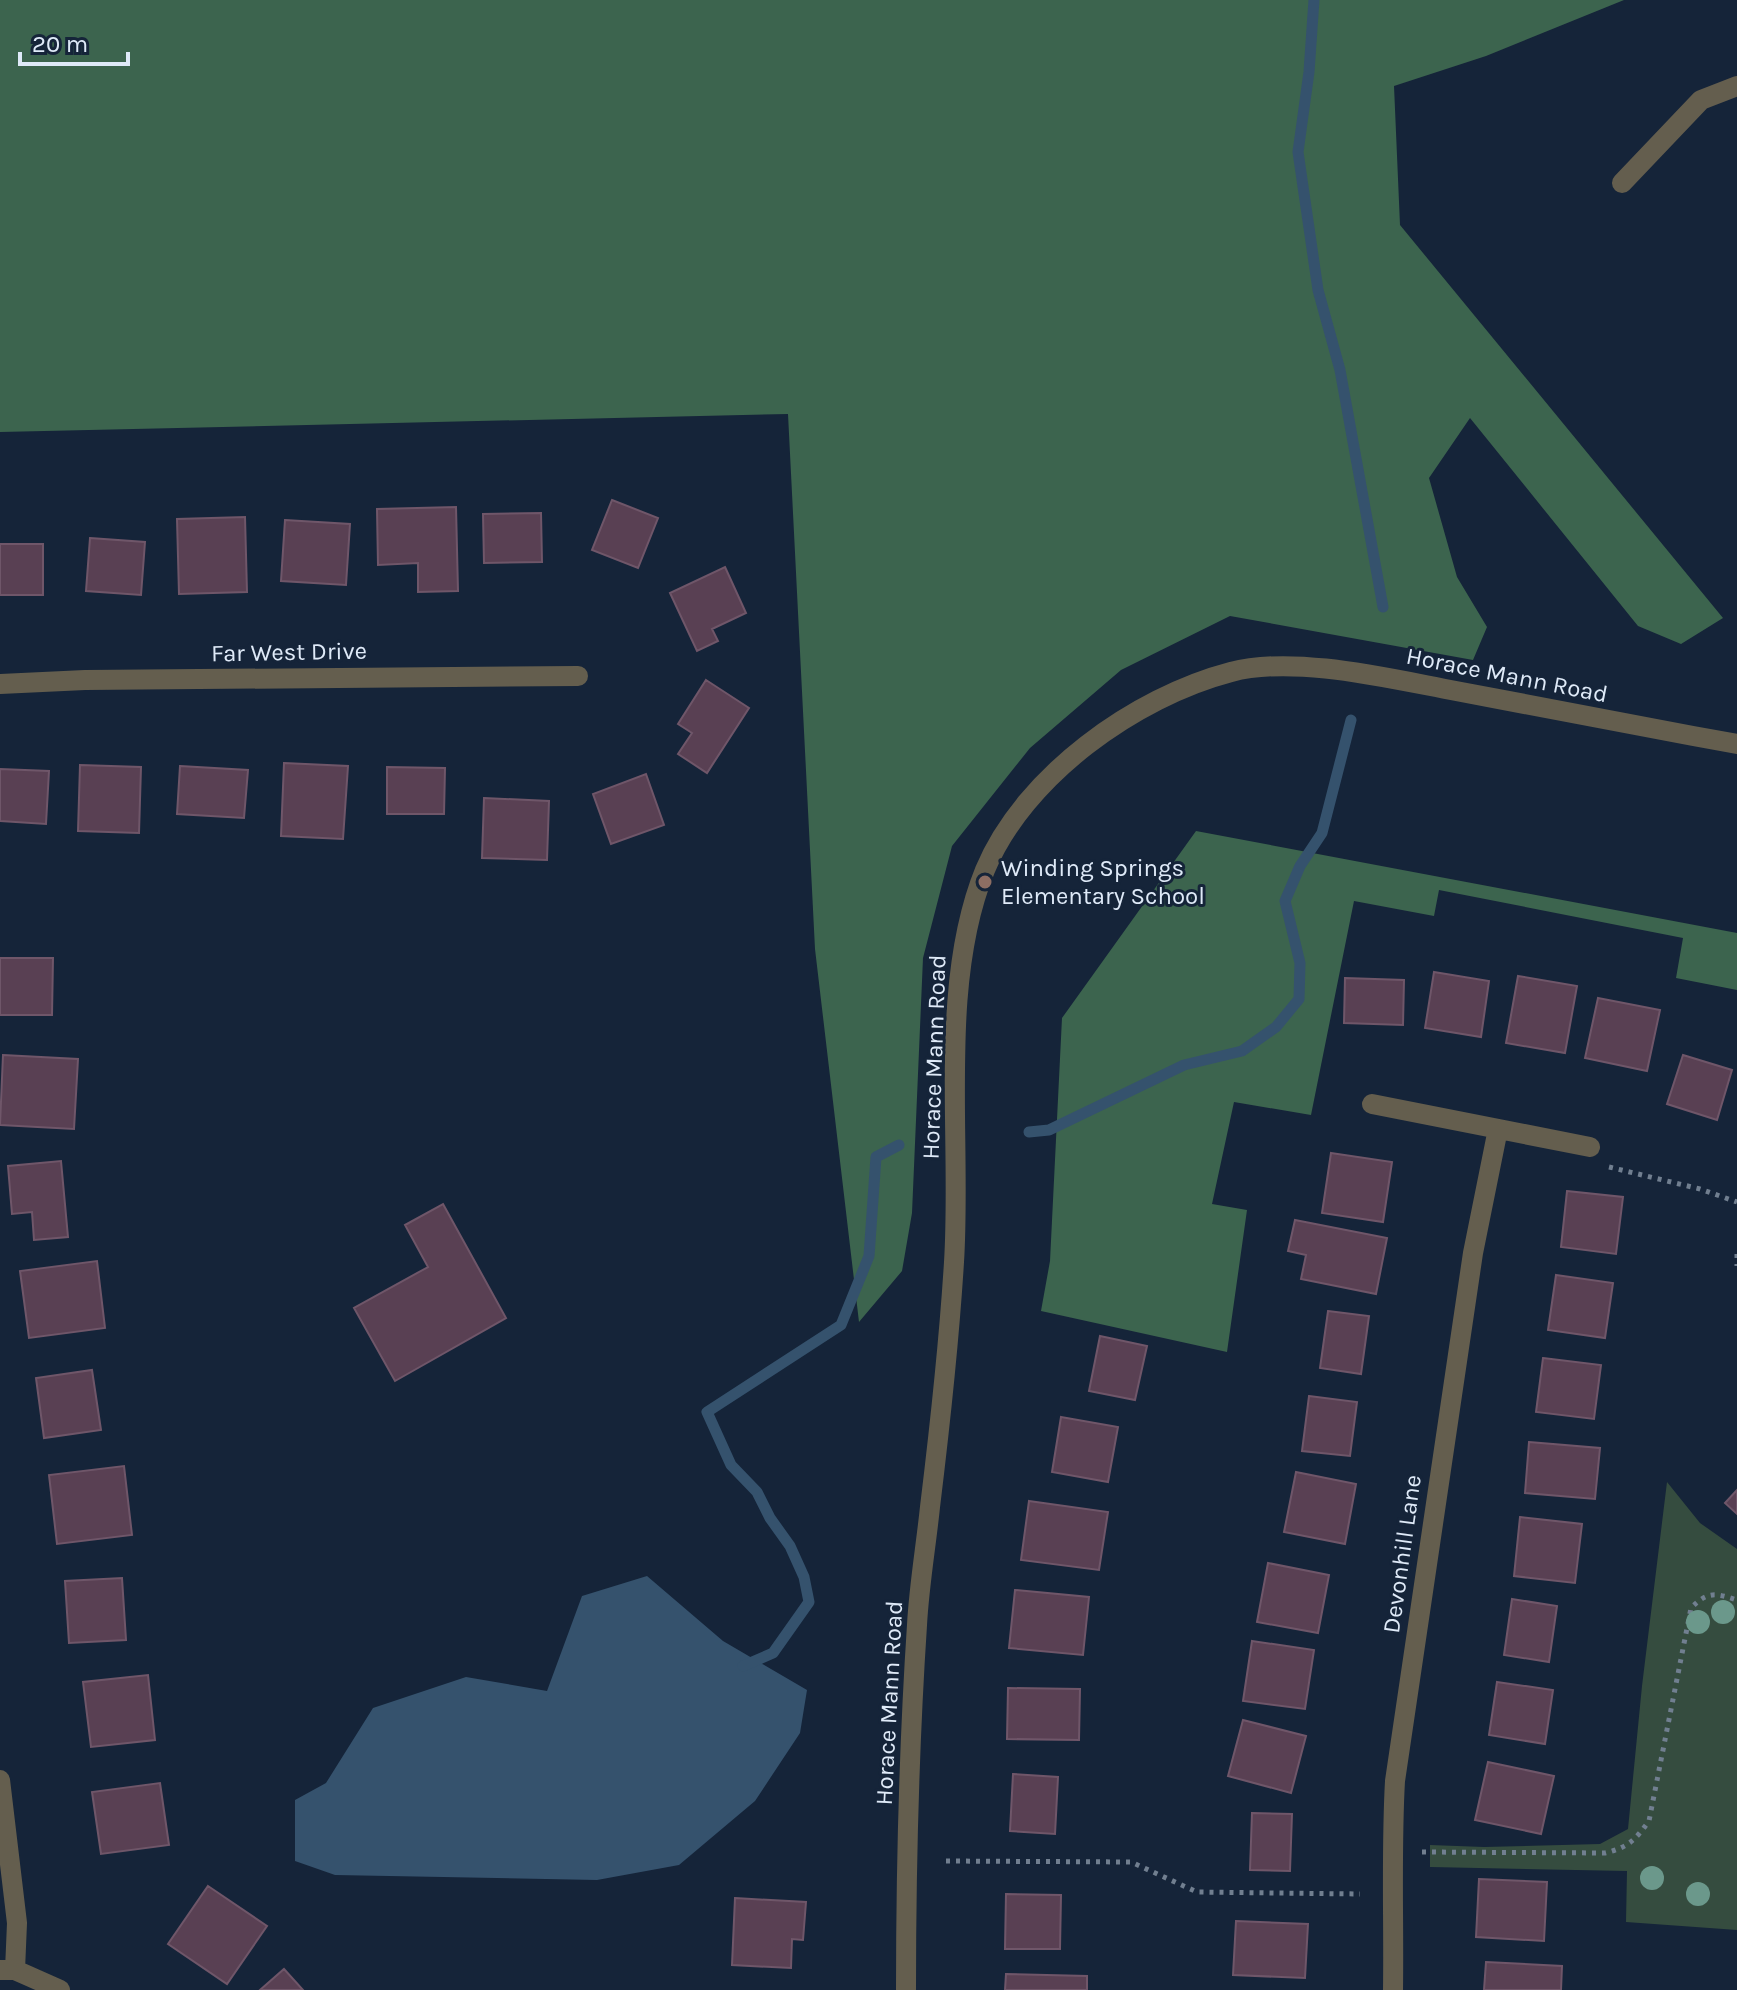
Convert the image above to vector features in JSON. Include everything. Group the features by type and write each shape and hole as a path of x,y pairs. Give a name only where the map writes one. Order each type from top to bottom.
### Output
{"street":[{"path":"1622,183 1701,100 1737,86"},
{"name":"Horace Mann Road","path":"906,1990 906,1874 917,1621 947,1365 955,1255 957,1006 964,939 985,869 1017,813 1066,762 1121,721 1179,688 1237,670 1292,667 1364,674 1737,744"},
{"name":"Far West Drive","path":"0,684 85,680 578,676"},
{"path":"1372,1104 1590,1147"},
{"name":"Devonhill Lane","path":"1393,1990 1391,1849 1395,1781 1473,1253 1498,1129"},
{"path":"0,1780 17,1923 8,1970 60,1990"}],"path":[{"path":"1608,1167 1700,1189 1737,1202"},
{"path":"1737,1254 1737,1266"},
{"path":"1422,1852 1605,1853 1624,1849 1649,1821 1691,1608 1703,1596 1718,1594 1737,1600"},
{"path":"946,1861 1131,1862 1197,1892 1360,1894"}],"green space":[{"path":"0,0 1624,0 1486,56 1394,86 1400,225 1723,618 1681,644 1638,626 1470,418 1429,478 1457,577 1487,627 1473,660 1230,616 1121,670 1030,748 952,846 923,958 912,1213 902,1271 859,1322 815,949 788,414 0,432"},
{"path":"1196,831 1737,933 1737,990 1676,978 1683,938 1439,890 1434,916 1354,901 1311,1115 1234,1102 1212,1204 1247,1210 1227,1352 1041,1311 1050,1261 1062,1018"},
{"path":"1667,1482 1700,1523 1737,1549 1737,1930 1626,1922 1627,1871 1430,1867 1430,1845 1600,1844 1628,1829"}],"water":[{"path":"647,1576 723,1641 807,1690 800,1733 755,1801 679,1865 597,1880 335,1875 295,1861 295,1800 326,1783 373,1708 466,1677 547,1691 582,1596"}],"building":[{"path":"612,500 658,518 638,568 592,550"},
{"path":"456,507 458,591 418,592 418,563 378,565 377,509"},
{"path":"541,513 542,562 484,563 483,514"},
{"path":"245,517 247,592 179,594 177,519"},
{"path":"285,520 350,524 346,585 281,581"},
{"path":"90,538 145,542 141,595 86,591"},
{"path":"0,544 43,544 43,595 0,595"},
{"path":"725,567 746,613 712,629 718,641 697,651 670,593"},
{"path":"706,680 749,708 707,773 678,754 692,733 678,724"},
{"path":"284,763 348,766 343,839 281,836"},
{"path":"80,765 141,767 139,833 78,831"},
{"path":"180,766 248,770 244,818 177,814"},
{"path":"387,767 445,768 444,814 387,814"},
{"path":"0,769 49,771 46,824 0,821"},
{"path":"646,774 664,825 611,844 593,794"},
{"path":"484,798 549,801 547,860 482,858"},
{"path":"0,958 53,958 52,1015 0,1015"},
{"path":"1434,972 1489,981 1481,1037 1425,1028"},
{"path":"1518,976 1577,986 1565,1053 1506,1043"},
{"path":"1345,978 1404,980 1403,1025 1344,1023"},
{"path":"1598,998 1660,1010 1647,1071 1585,1058"},
{"path":"3,1055 78,1059 74,1129 0,1125"},
{"path":"1683,1055 1732,1070 1717,1120 1667,1104"},
{"path":"1331,1153 1392,1162 1383,1222 1322,1213"},
{"path":"61,1161 68,1237 34,1240 32,1212 12,1214 8,1166"},
{"path":"1567,1191 1623,1197 1616,1254 1561,1247"},
{"path":"443,1204 506,1318 395,1381 354,1308 428,1267 405,1225"},
{"path":"1295,1220 1387,1238 1376,1294 1301,1279 1306,1255 1288,1251"},
{"path":"97,1261 105,1328 29,1338 20,1271"},
{"path":"1556,1275 1613,1283 1605,1338 1548,1330"},
{"path":"1328,1311 1369,1316 1361,1374 1320,1368"},
{"path":"1100,1336 1147,1346 1135,1400 1089,1391"},
{"path":"1543,1358 1601,1365 1594,1419 1536,1412"},
{"path":"92,1370 101,1430 44,1438 36,1378"},
{"path":"1309,1396 1357,1402 1350,1456 1302,1451"},
{"path":"1061,1417 1118,1427 1108,1482 1052,1472"},
{"path":"1529,1442 1600,1448 1595,1499 1525,1493"},
{"path":"124,1466 132,1535 57,1544 49,1475"},
{"path":"1296,1472 1356,1484 1345,1544 1284,1532"},
{"path":"1737,1490 1737,1514 1725,1503"},
{"path":"1029,1501 1108,1512 1099,1570 1021,1560"},
{"path":"1520,1517 1582,1524 1575,1583 1514,1576"},
{"path":"1268,1563 1329,1575 1318,1633 1257,1622"},
{"path":"122,1578 126,1640 69,1643 65,1581"},
{"path":"1015,1590 1089,1597 1083,1655 1009,1648"},
{"path":"1512,1599 1557,1606 1549,1662 1504,1655"},
{"path":"1252,1641 1314,1650 1305,1709 1243,1701"},
{"path":"148,1675 155,1740 91,1747 83,1682"},
{"path":"1497,1682 1553,1690 1545,1744 1489,1735"},
{"path":"1008,1688 1080,1689 1079,1740 1007,1739"},
{"path":"1243,1720 1306,1736 1291,1793 1228,1776"},
{"path":"1488,1762 1554,1776 1541,1834 1475,1820"},
{"path":"1013,1774 1058,1777 1055,1834 1010,1831"},
{"path":"160,1783 169,1845 101,1854 92,1792"},
{"path":"1252,1813 1292,1814 1290,1871 1250,1870"},
{"path":"1479,1879 1547,1882 1544,1941 1476,1937"},
{"path":"208,1886 267,1926 227,1984 168,1944"},
{"path":"1006,1894 1061,1895 1060,1949 1005,1949"},
{"path":"735,1898 806,1902 803,1940 792,1939 791,1968 732,1965"},
{"path":"1236,1921 1308,1924 1305,1978 1233,1975"},
{"path":"1486,1962 1562,1966 1561,1990 1484,1990"},
{"path":"284,1969 303,1990 260,1990"},
{"path":"1006,1974 1087,1976 1087,1990 1005,1990"}],"waterway":[{"path":"1314,0 1309,72 1298,152 1318,290 1340,370 1383,607"},
{"path":"1029,1132 1049,1130 1184,1065 1242,1051 1276,1027 1299,999 1300,963 1285,901 1300,866 1322,833 1351,720"},
{"path":"743,1666 773,1653 809,1602 804,1577 790,1546 770,1518 757,1492 731,1465 707,1412 841,1325 869,1256 876,1157 899,1145"}],"place":[{"name":"Winding Springs Elementary School","path":"985,882"}]}
